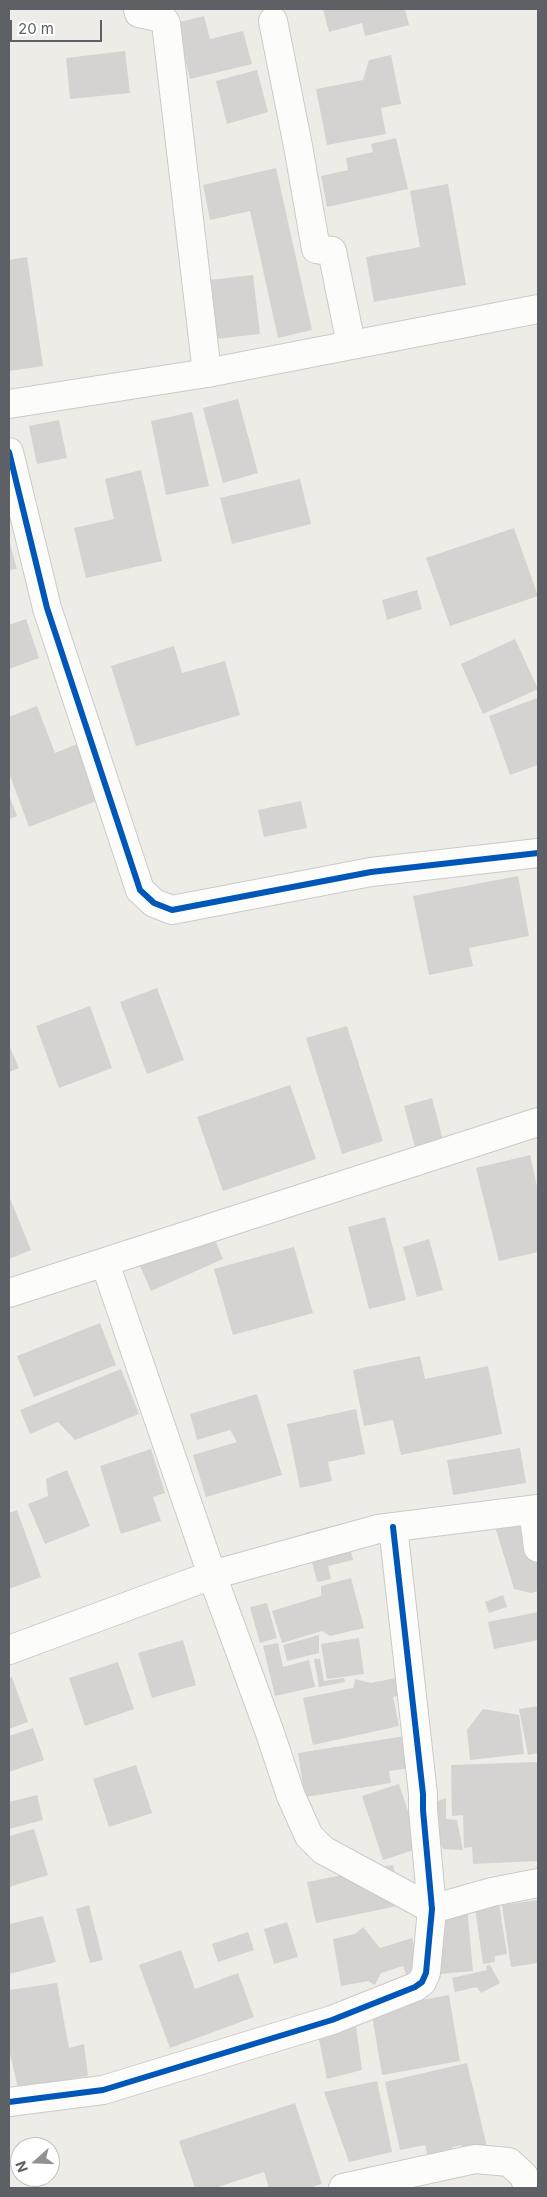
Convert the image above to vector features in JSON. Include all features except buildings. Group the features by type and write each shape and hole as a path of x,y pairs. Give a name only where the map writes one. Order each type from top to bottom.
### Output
{"street":[{"path":"138,9 139,13 162,18 166,23 207,373"},
{"path":"273,21 316,249 332,251 351,344"},
{"path":"9,404 207,373 538,308"},
{"path":"9,452 47,608 140,890 154,903 172,910 371,872 538,853"},
{"path":"9,1293 538,1122"},
{"path":"104,1263 291,1796 309,1836 323,1850 432,1908 492,1892 538,1883"},
{"path":"9,1650 212,1575 378,1529 535,1509 538,1548"},
{"path":"9,2102 103,2090 332,2020 415,1987 422,1982 426,1973 432,1908 423,1794 393,1527"},
{"path":"343,2188 475,2159 508,2162 524,2176 528,2188"}],"cycle path":[{"path":"9,452 47,608 140,890 154,903 172,910 371,872 538,853"},
{"path":"9,2102 103,2090 332,2020 415,1987 422,1982 426,1973 432,1909 423,1794 393,1527"}]}
